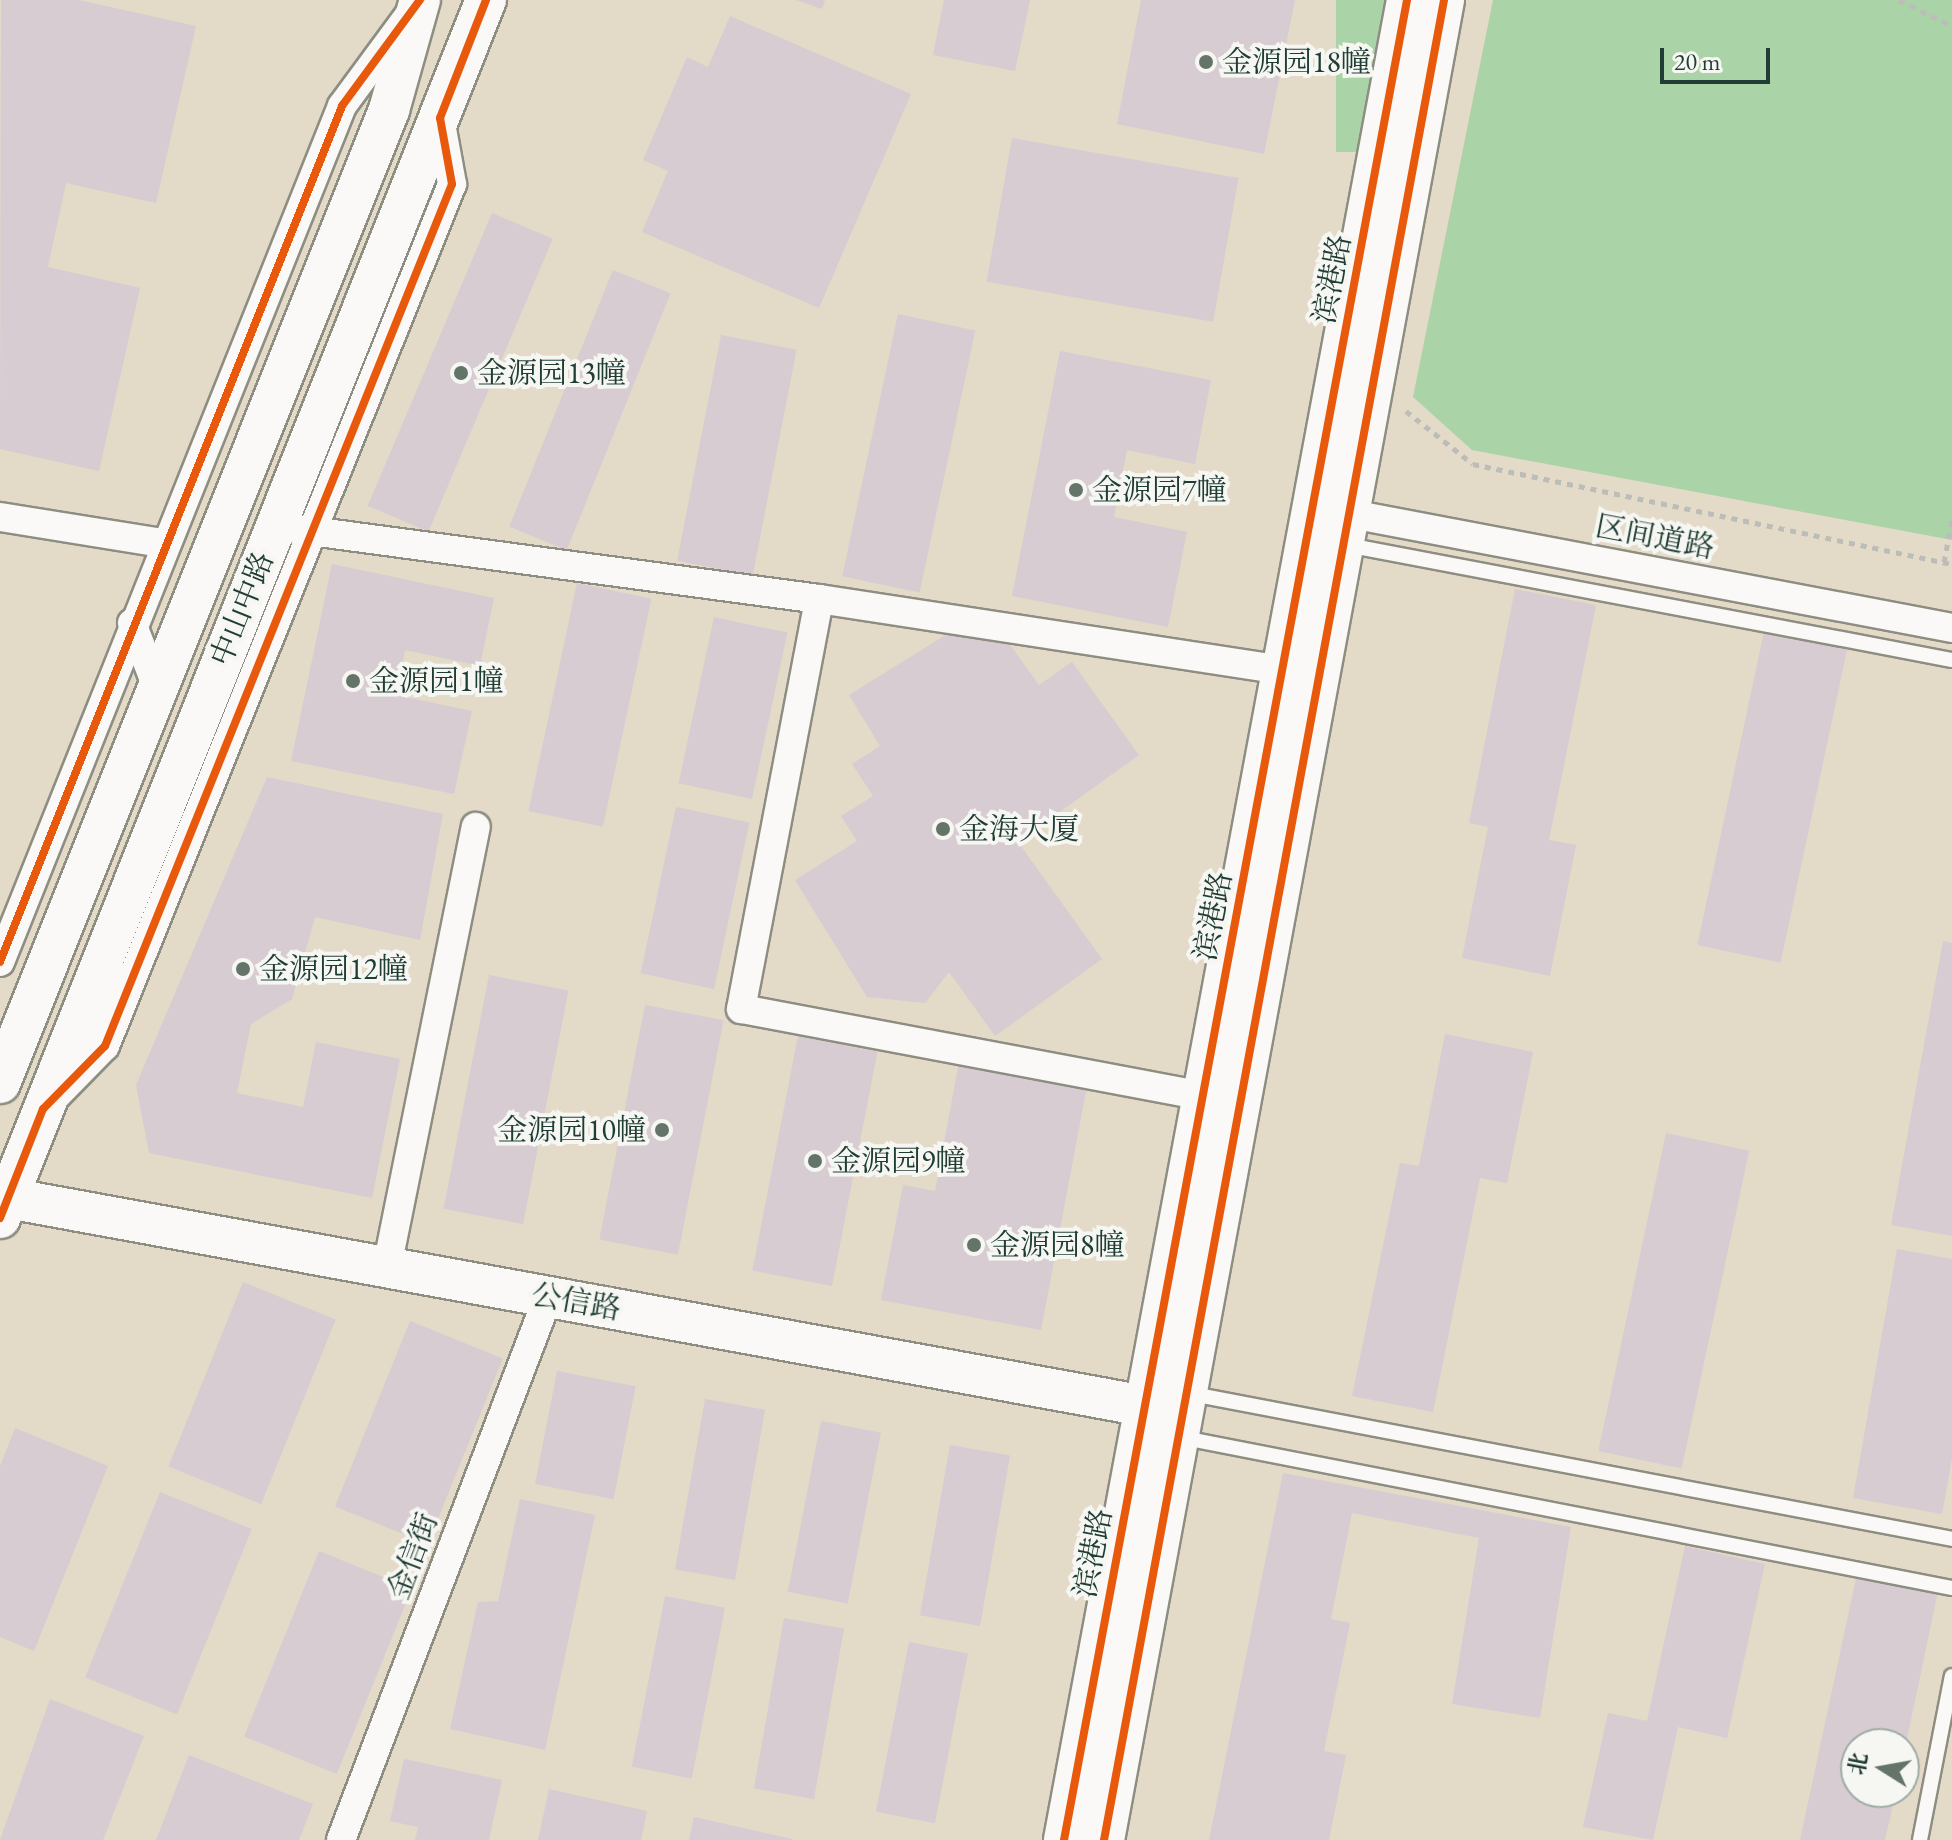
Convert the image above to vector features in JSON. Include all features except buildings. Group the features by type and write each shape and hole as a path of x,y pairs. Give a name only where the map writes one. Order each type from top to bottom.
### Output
{"street":[{"path":"0,962 163,543 342,106 420,0"},
{"name":"中山中路","path":"0,1083 156,685 389,110 420,0"},
{"name":"中山中路","path":"4,1208 220,666 294,529 381,261 486,0"},
{"name":"滨港路","path":"1064,1840 1407,0"},
{"name":"滨港路","path":"1104,1840 1343,528 1444,0"},
{"path":"43,1109 105,1046 235,718 294,529 402,304 452,184 440,118"},
{"path":"291,236 319,280"},
{"path":"381,261 402,304"},
{"path":"0,517 163,543"},
{"name":"区间道路","path":"1343,528 1952,628"},
{"path":"294,529 819,599 1283,670"},
{"path":"819,599 741,1009 1203,1096"},
{"path":"132,623 156,685"},
{"path":"220,666 235,718"},
{"path":"387,1267 476,827"},
{"name":"公信路","path":"4,1208 387,1267 1145,1406"},
{"name":"金信街","path":"341,1840 548,1297"}],"lane":[{"path":"1343,528 1952,660"},
{"path":"1187,1393 1952,1539"},
{"path":"1179,1437 1952,1588"},
{"path":"1920,1840 1952,1676"}],"path":[{"path":"1899,0 1952,26"},
{"path":"1399,406 1473,464 1952,564"},
{"path":"1944,562 1952,520"}],"green space":[{"path":"1336,0 1391,0 1391,152 1336,152"},
{"path":"1493,0 1952,0 1952,540 1472,450 1413,397"}],"cycle path":[{"path":"0,962 342,106 420,0"},
{"path":"0,1218 43,1109 105,1046 452,184 440,118 486,0"},
{"path":"1064,1840 1407,0"},
{"path":"1104,1840 1444,0"}],"place":[{"name":"金源园18幢","path":"1206,62"},
{"name":"金源园13幢","path":"461,373"},
{"name":"金源园7幢","path":"1076,490"},
{"name":"金源园1幢","path":"353,681"},
{"name":"金海大厦","path":"943,829"},
{"name":"金源园12幢","path":"243,969"},
{"name":"金源园10幢","path":"662,1130"},
{"name":"金源园9幢","path":"815,1161"},
{"name":"金源园8幢","path":"974,1245"}]}
